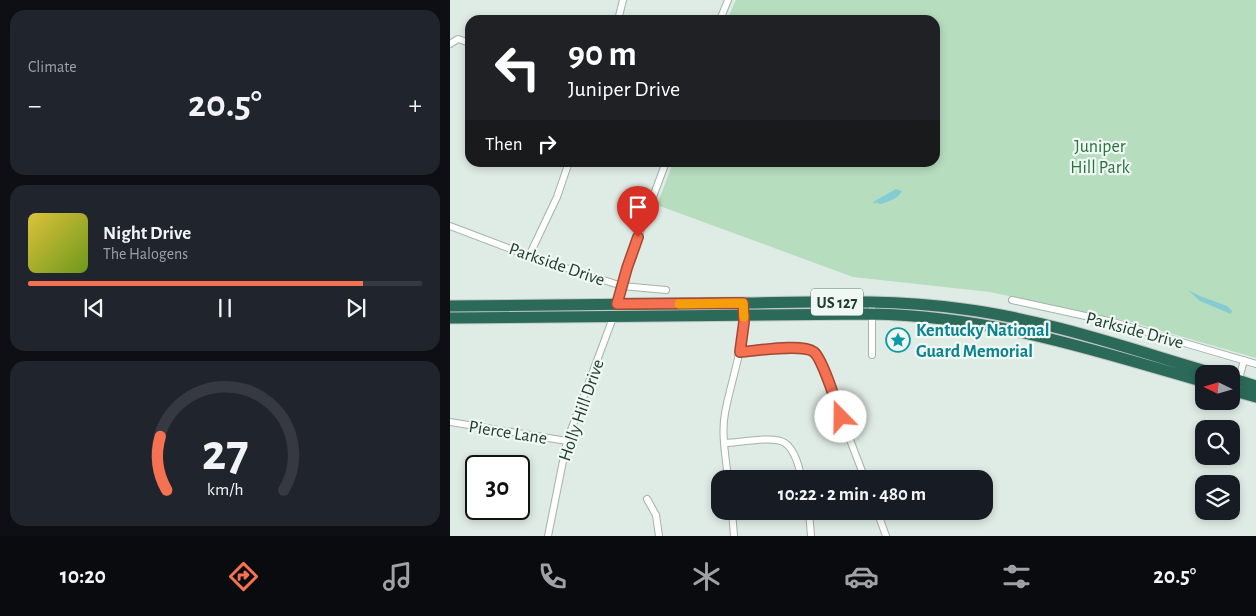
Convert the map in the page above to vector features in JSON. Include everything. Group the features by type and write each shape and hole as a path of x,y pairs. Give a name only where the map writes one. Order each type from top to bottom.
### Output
{"highway":[{"name":"US 127","path":"450,306 617,304 743,309"},
{"name":"US 127","path":"450,318 614,316 743,309 946,307 1012,317 1195,368"},
{"name":"US 127","path":"872,308 1013,329 1195,379"},
{"path":"1240,385 1256,386"},
{"path":"1240,389 1256,398"}],"street":[{"path":"620,15 624,0"},
{"path":"722,15 728,0"},
{"path":"450,44 458,38 465,41"},
{"path":"529,256 557,197 566,167"},
{"name":"Holly Hill Drive","path":"548,536 567,441 614,316 632,253 664,167"},
{"name":"Parkside Drive","path":"450,226 529,256 622,286 666,290"},
{"name":"Parkside Drive","path":"1012,300 1113,322 1256,364"},
{"path":"872,308 872,356"},
{"path":"727,470 724,415 740,352 743,309"},
{"path":"740,352 803,348 814,353 821,364 862,470"},
{"path":"1240,370 1244,360"},
{"name":"Pierce Lane","path":"450,422 567,441"},
{"path":"725,443 782,441 787,444 792,452 799,470"},
{"path":"647,499 656,515 659,536"},
{"path":"733,520 734,536"},
{"path":"810,520 811,536"},
{"path":"880,520 886,536"}],"green space":[{"name":"Juniper Hill Park","path":"736,0 1256,0 1256,358 1131,322 990,292 853,277 657,205 671,167 940,167 940,15 729,15"}],"water":[{"path":"896,189 902,191 892,200 880,204 873,202"},
{"path":"1188,290 1227,306 1232,311 1231,314 1200,301"}],"slow traffic":[{"path":"679,304 743,303 744,317"}],"place":[{"name":"Kentucky National Guard Memorial","path":"898,340"}],"route":[{"path":"638,237 617,304 743,303 744,322 740,352 795,348 806,348 812,351 821,364 841,417"}]}
